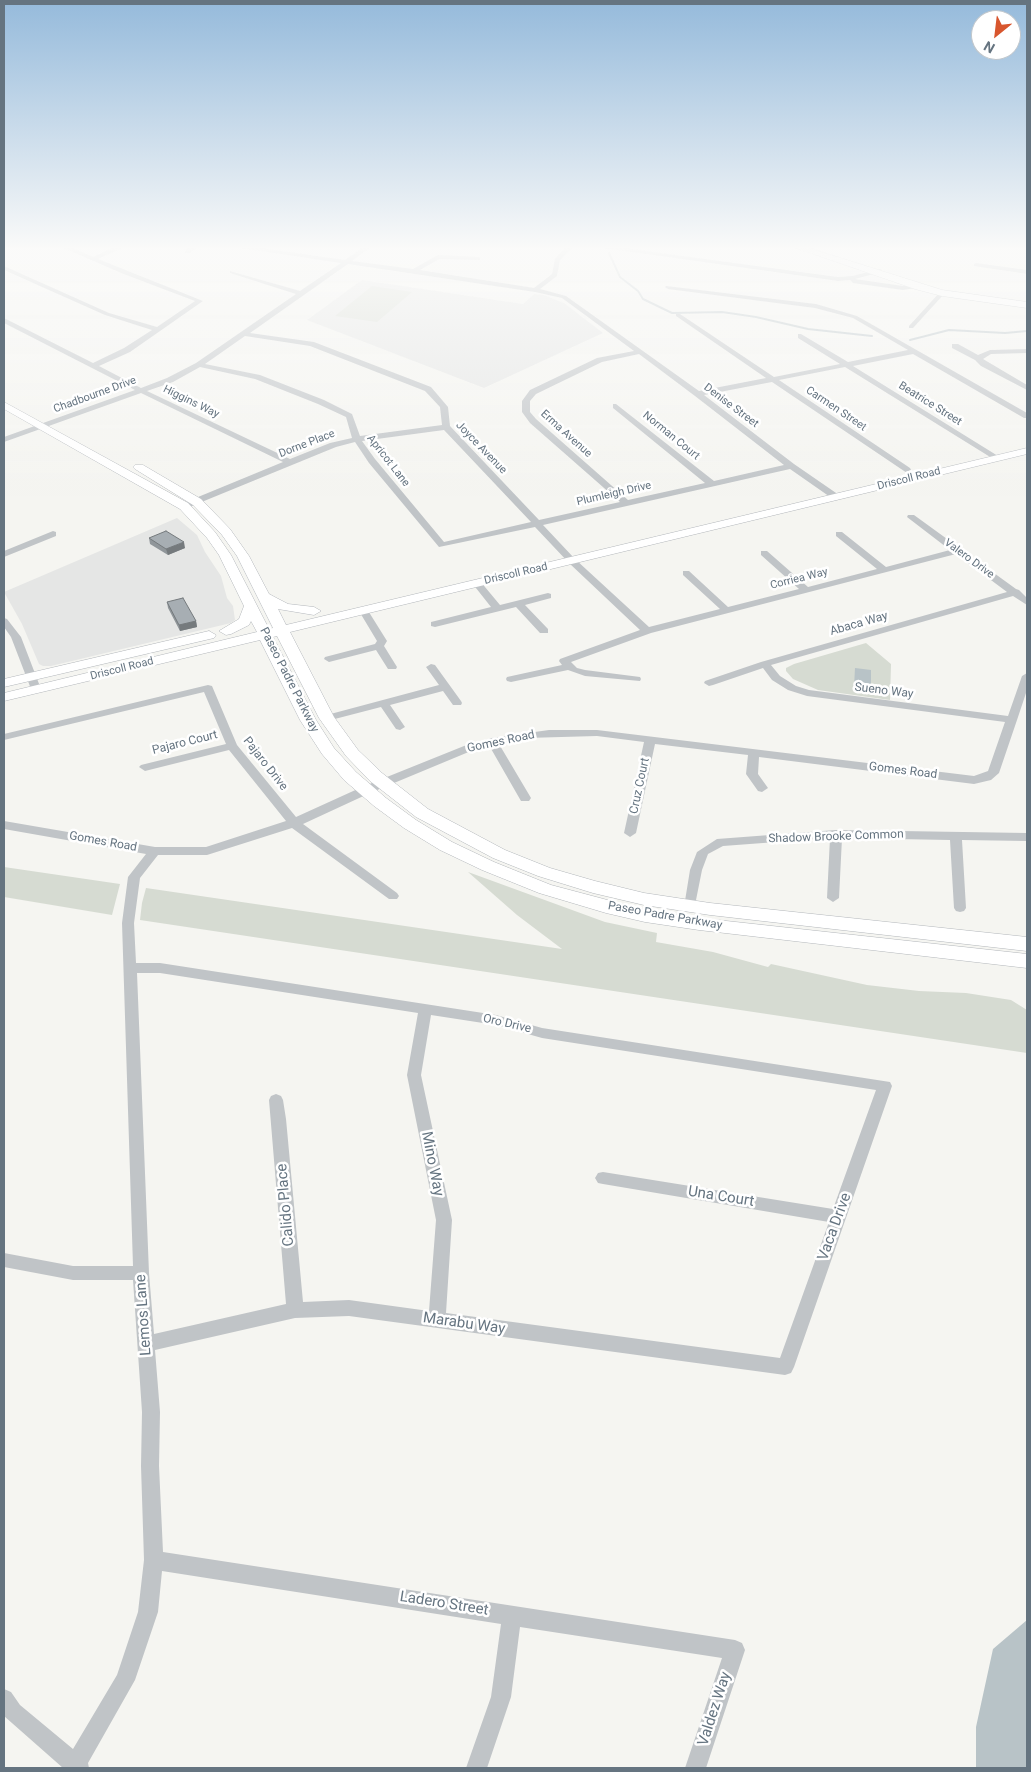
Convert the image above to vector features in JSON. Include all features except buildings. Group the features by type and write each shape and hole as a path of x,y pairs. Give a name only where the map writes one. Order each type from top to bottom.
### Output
{"main road":[{"path":"4,393 72,430"},
{"name":"Paseo Padre Parkway","path":"4,405 184,506 222,549 319,739 339,764 366,790 410,824 467,856 521,880 581,900 630,912 686,922 1027,961"},
{"name":"Paseo Padre Parkway","path":"95,442 197,502 226,532 243,556 327,718 352,753 383,783 414,807 444,826 521,863 599,888 690,907 1027,944"},
{"name":"Driscoll Road","path":"314,617 364,611 477,583 568,556 825,489 907,470 1027,449"},
{"name":"Driscoll Road","path":"4,682 34,682 568,556 836,497 990,455"},
{"path":"264,597 285,608 314,617 291,649"},
{"path":"251,604 244,622 229,637 258,646 277,658"},
{"name":"Driscoll Road","path":"4,697 34,682"},
{"path":"581,900 665,911 676,911 690,907"}],"street":[{"name":"Higgins Way","path":"25,331 142,391 289,462"},
{"path":"94,365 127,350 155,331"},
{"name":"Chadbourne Drive","path":"4,440 170,380 199,365 249,331"},
{"name":"Denise Street","path":"611,331 698,394 791,466 836,497"},
{"name":"Carmen Street","path":"701,331 907,470"},
{"path":"882,331 1027,416"},
{"name":"Joyce Avenue","path":"244,334 310,344 428,389 444,406 446,427 568,556 647,631"},
{"name":"Beatrice Street","path":"801,336 990,455"},
{"path":"954,346 978,358 984,364 1027,388"},
{"path":"698,394 916,351"},
{"path":"978,358 990,352 1027,351"},
{"name":"Erma Avenue","path":"626,503 533,421 526,412 526,401 532,392 600,360 640,352"},
{"name":"Apricot Lane","path":"199,365 257,377 321,402 349,416 357,439 372,461 442,545"},
{"name":"Norman Court","path":"616,406 712,484"},
{"name":"Dorne Place","path":"184,506 333,445 357,439 446,427"},
{"name":"Plumleigh Drive","path":"442,545 791,466"},
{"name":"Valero Drive","path":"911,517 1016,592 1027,602"},
{"path":"4,554 53,534"},
{"path":"838,534 884,570"},
{"name":"Corriea Way","path":"570,666 564,661 647,631 958,551"},
{"path":"764,553 806,590"},
{"path":"686,573 727,611"},
{"path":"477,583 498,609"},
{"name":"Abaca Way","path":"709,683 764,664 1016,592"},
{"path":"436,624 548,596"},
{"path":"518,604 544,631"},
{"path":"329,659 379,646 382,641 364,611"},
{"path":"4,621 16,638 34,682"},
{"path":"4,640 16,638"},
{"path":"379,646 392,666"},
{"name":"Sueno Way","path":"764,664 776,678 792,688 807,693 1012,720"},
{"path":"510,679 570,666 573,670 584,673 636,679"},
{"path":"432,667 457,703"},
{"path":"1012,720 1027,676"},
{"path":"327,718 445,687"},
{"name":"Pajaro Drive","path":"4,737 208,688 232,746 294,823 393,896"},
{"path":"383,703 400,727"},
{"name":"Gomes Road","path":"4,825 155,851 207,851 294,823 366,790 468,748 492,741 526,735 570,732 650,739 974,780 988,778 996,766 1012,720"},
{"name":"Cruz Court","path":"630,833 650,739"},
{"path":"492,741 525,798"},
{"name":"Pajaro Court","path":"145,767 232,746"},
{"path":"754,752 752,774 762,788"},
{"path":"833,898 836,834"},
{"name":"Shadow Brooke Common","path":"690,907 696,870 703,852 721,842 836,834 1027,837"},
{"path":"956,835 960,908"},
{"name":"Lemos Lane","path":"76,1767 125,1680 148,1612 154,1560 150,1466 151,1412 141,1273 128,923 134,877 155,851"},
{"name":"Oro Drive","path":"129,968 160,968 496,1020 542,1032 885,1086"},
{"name":"Mino Way","path":"425,1010 414,1075 444,1220 437,1320"},
{"name":"Vaca Drive","path":"785,1367 885,1086"},
{"name":"Calido Place","path":"276,1100 295,1310"},
{"name":"Una Court","path":"603,1178 839,1217"},
{"path":"4,1260 73,1273 141,1273"},
{"name":"Marabu Way","path":"146,1344 295,1310 349,1308 785,1367"},
{"name":"Ladero Street","path":"154,1560 735,1650"},
{"path":"476,1768 501,1697 512,1615"},
{"name":"Valdez Way","path":"696,1768 735,1650"},
{"path":"4,1699 13,1712 76,1767"}],"shaded area":[{"path":"335,331 600,331 603,333 484,388"},
{"path":"177,518 197,535 205,552 221,576 227,598 233,606 235,620 231,623 51,666 39,664 22,624 4,592"},
{"path":"866,643 891,664 890,700 818,690 793,679 786,671 786,668 794,664"},
{"path":"855,668 871,670 871,688 854,687"},
{"path":"4,867 120,884 112,915 4,897"},
{"path":"468,872 605,922 657,933 656,942 713,952 768,967 771,964 867,985 919,991 966,993 1011,1000 1027,1010 1027,1053 140,920 146,888 562,949 517,915"},
{"path":"1027,1620 1027,1768 976,1768 976,1727 993,1649"}],"waterway":[{"path":"823,331 872,336"},
{"path":"910,340 946,331"},
{"path":"962,331 1005,333 1027,331"}]}
